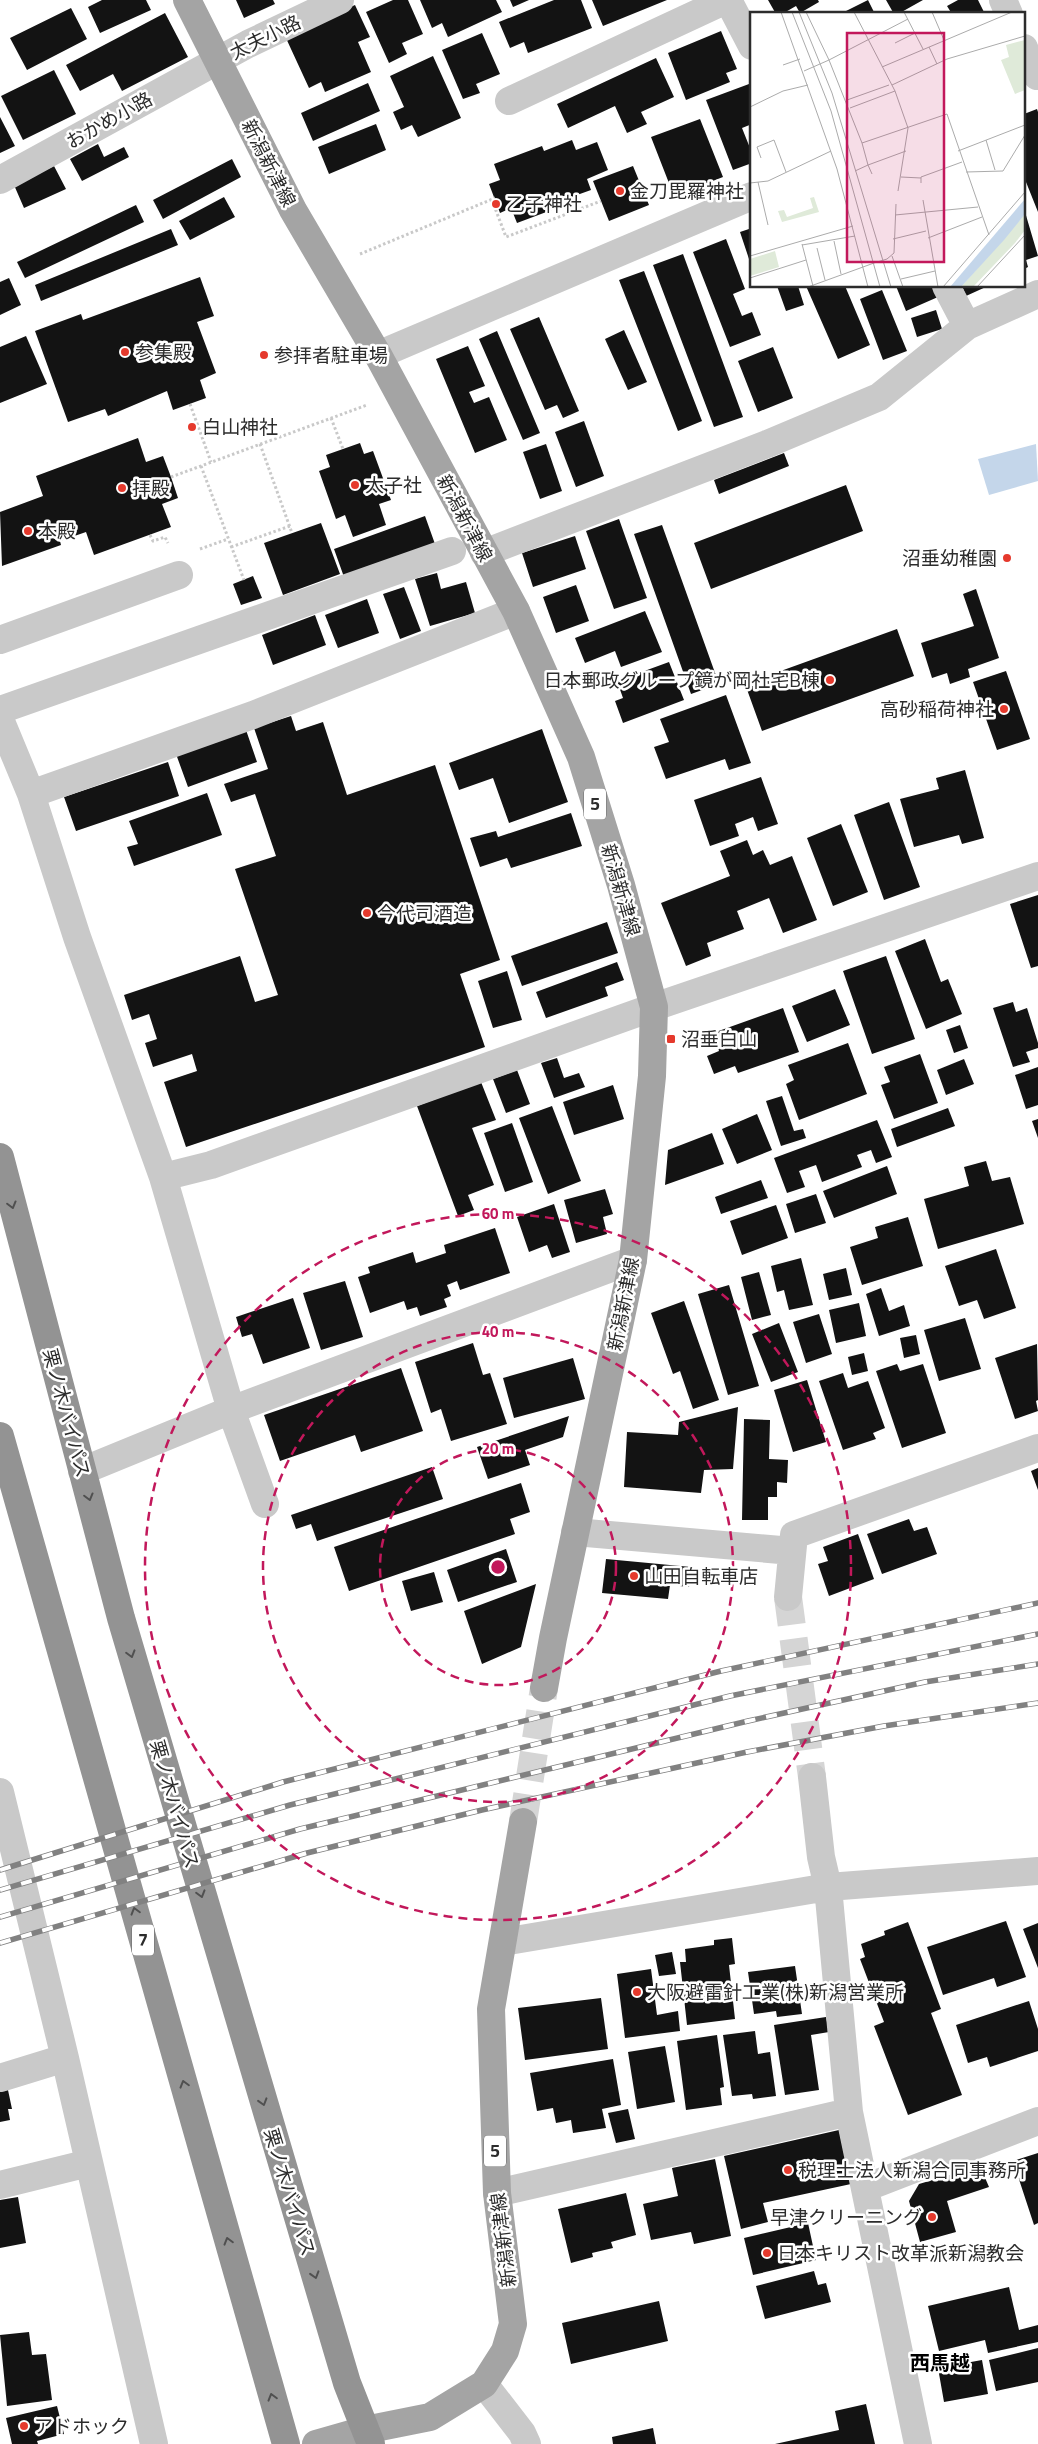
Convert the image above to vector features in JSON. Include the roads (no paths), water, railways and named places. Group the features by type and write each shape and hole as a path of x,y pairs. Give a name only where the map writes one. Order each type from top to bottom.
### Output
{"highway":[{"name":"栗ノ木バイパス","path":"0,1157 120,1618 347,2383 368,2437"},
{"name":"7","path":"0,1436 286,2444"}],"main road":[{"name":"新潟新津線","path":"187,0 293,210 378,355 516,611 580,757 621,885 654,1007 652,1076 633,1260 544,1688"},
{"name":"新潟新津線","path":"316,2444 368,2437 430,2416 484,2384 505,2351 513,2324 497,2193 491,2009 504,1942 523,1822"}],"street":[{"name":"太夫小路","path":"217,61 340,0"},
{"path":"509,101 727,0 750,42"},
{"path":"1003,0 1008,12"},
{"path":"1026,55 1033,78"},
{"name":"おかめ小路","path":"0,180 217,61"},
{"path":"378,355 750,197"},
{"path":"947,288 967,326"},
{"path":"484,553 767,444 879,397 967,326 1038,294"},
{"path":"0,710 452,551"},
{"path":"0,640 179,575"},
{"path":"31,794 253,715 516,611"},
{"path":"0,719 31,794 77,938 163,1177 231,1410 265,1504"},
{"path":"163,1177 211,1164 654,1007 1038,876"},
{"path":"82,1471 231,1410 633,1260"},
{"path":"788,1597 794,1535 1038,1448"},
{"path":"575,1532 792,1551"},
{"path":"812,1777 821,1857 828,1887 849,2112 918,2444"},
{"path":"0,1792 90,2163 154,2444"},
{"path":"504,1942 828,1887 1038,1871"},
{"path":"0,2078 65,2058"},
{"path":"497,2193 849,2112"},
{"path":"865,2188 1038,2121"},
{"path":"0,2184 90,2163"},
{"path":"484,2384 522,2433 527,2444"}],"water":[{"path":"1036,444 1038,481 989,495 978,459"}],"tunnel":[{"path":"788,1597 812,1777"},
{"path":"523,1822 544,1688"}],"railway":[{"path":"0,1870 283,1782 721,1671 1038,1603"},
{"path":"0,1890 290,1805 730,1696 1038,1634"},
{"path":"0,1917 300,1829 748,1721 925,1682 1038,1664"},
{"path":"0,1943 307,1853 482,1810 747,1752 884,1726 1038,1703"}],"place":[{"name":"金刀毘羅神社","path":"620,191"},
{"name":"乙子神社","path":"496,204"},
{"name":"参集殿","path":"125,352"},
{"name":"参拝者駐車場","path":"264,355"},
{"name":"白山神社","path":"192,427"},
{"name":"太子社","path":"355,485"},
{"name":"拝殿","path":"122,488"},
{"name":"本殿","path":"28,531"},
{"name":"沼垂幼稚園","path":"1007,558"},
{"name":"日本郵政グループ鏡が岡社宅B棟","path":"830,680"},
{"name":"高砂稲荷神社","path":"1004,709"},
{"name":"今代司酒造","path":"367,913"},
{"name":"沼垂白山","path":"671,1039"},
{"name":"山田自転車店","path":"634,1576"},
{"name":"大阪避雷針工業(株)新潟営業所","path":"637,1992"},
{"name":"税理士法人新潟合同事務所","path":"788,2170"},
{"name":"早津クリーニング","path":"932,2217"},
{"name":"日本キリスト改革派新潟教会","path":"767,2253"},
{"name":"アドホック","path":"24,2426"}],"district":[{"name":"西馬越","path":"940,2363"}]}
